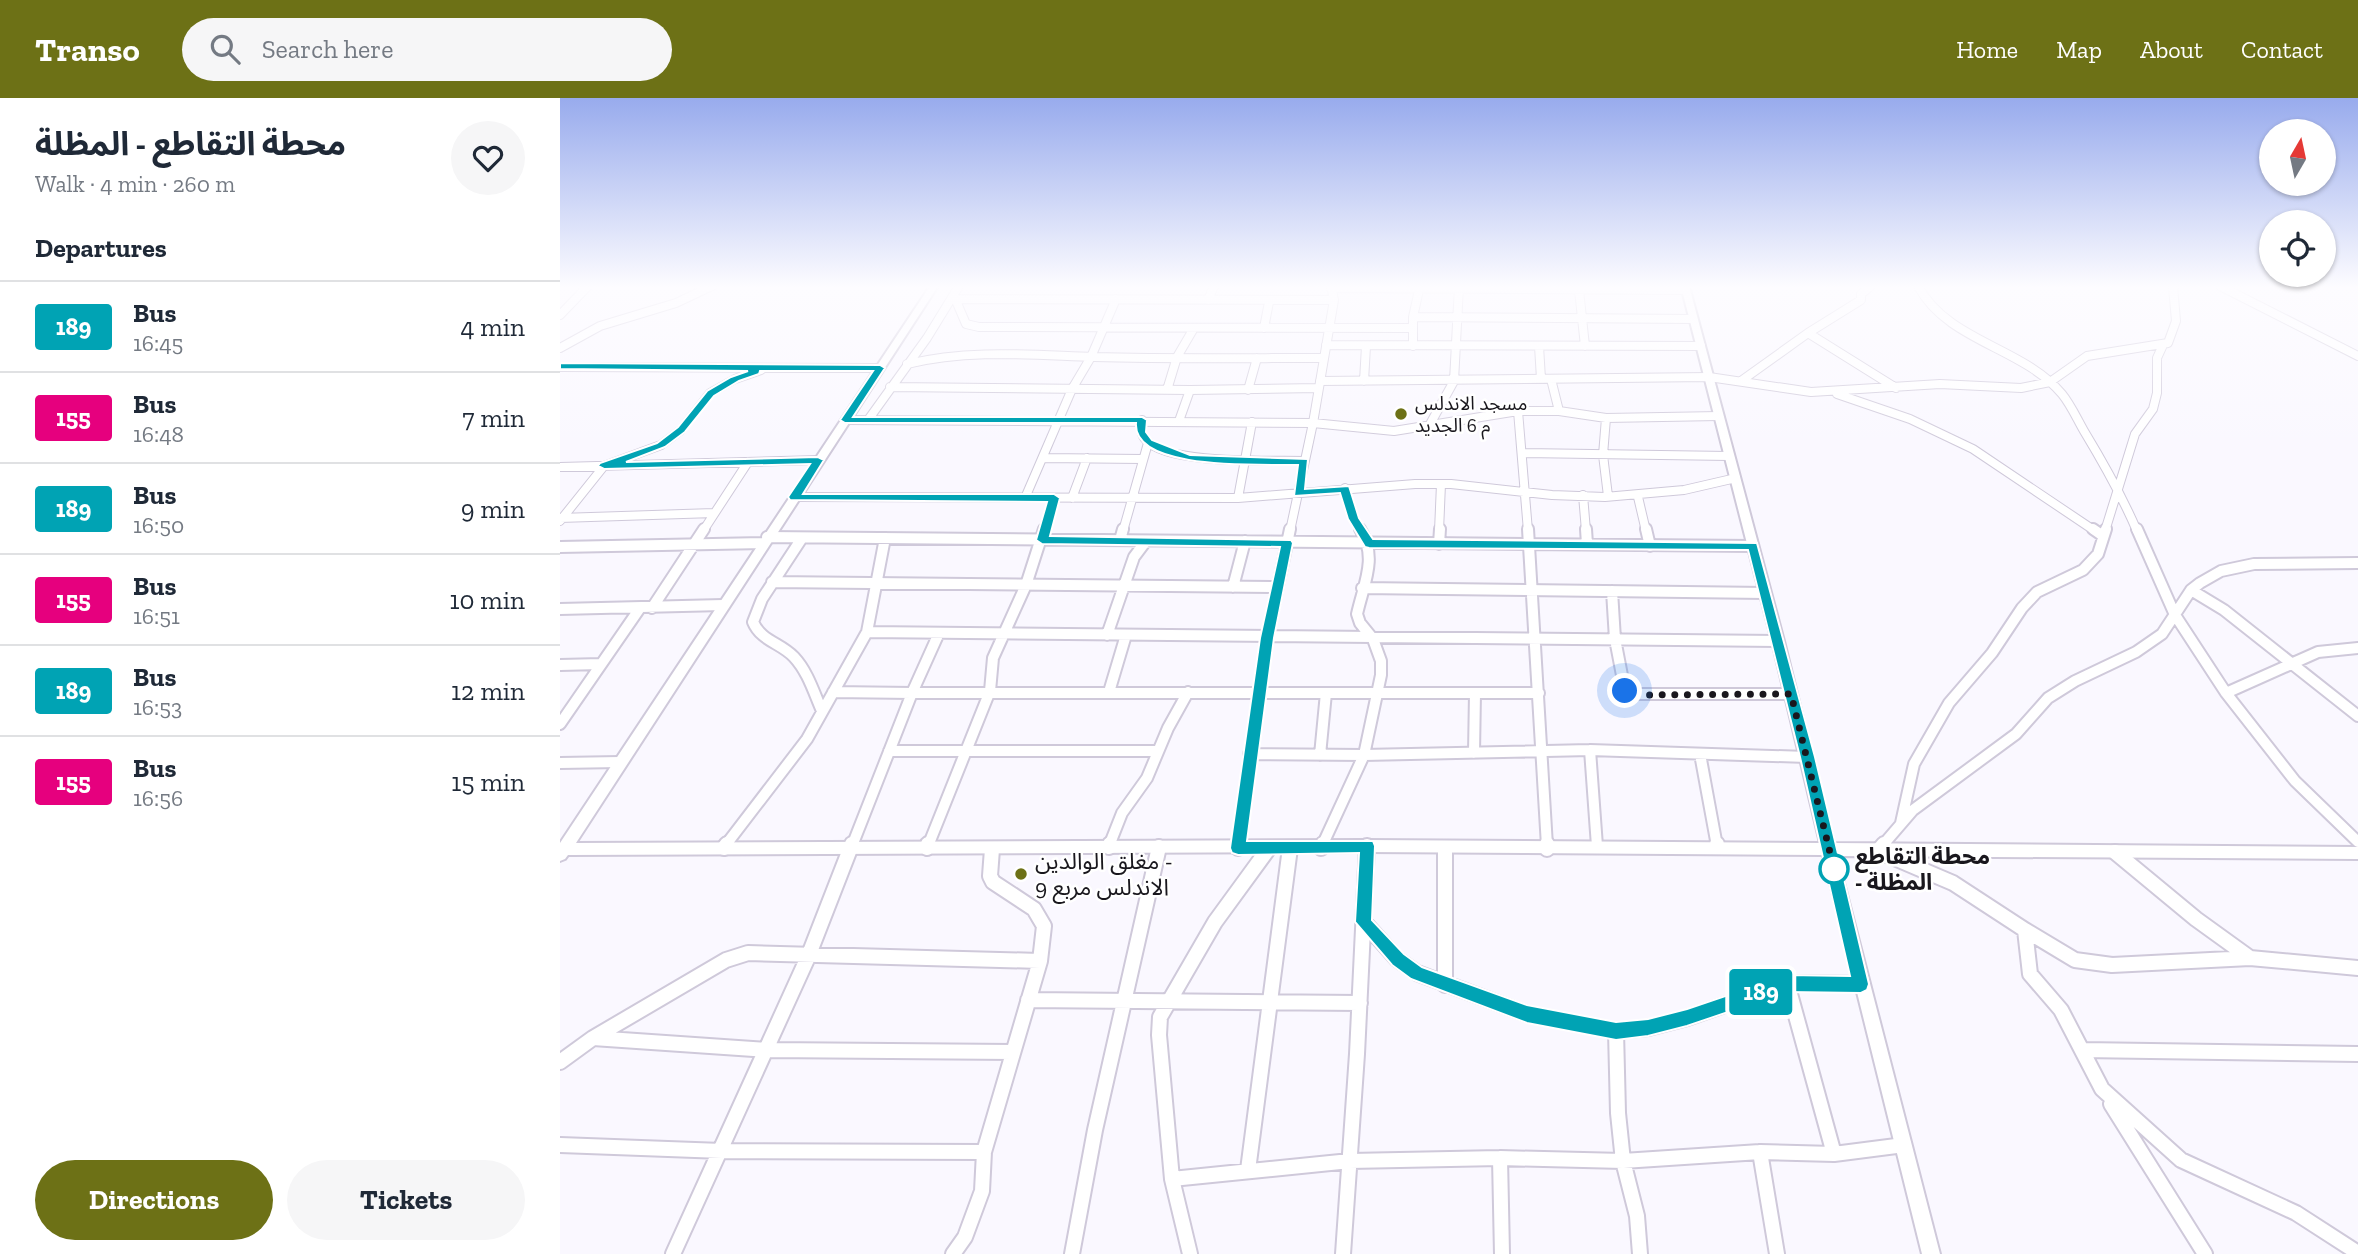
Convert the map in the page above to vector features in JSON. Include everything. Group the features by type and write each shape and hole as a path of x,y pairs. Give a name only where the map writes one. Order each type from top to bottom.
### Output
{"street":[{"path":"561,851 898,340"},
{"path":"868,421 926,340"},
{"path":"1025,498 1072,389 1098,340"},
{"path":"1167,390 1177,357 1187,340"},
{"path":"1238,848 1267,638 1313,423 1327,340"},
{"path":"1413,340 1413,346"},
{"path":"1429,426 1454,382 1456,340"},
{"path":"1584,340 1585,346"},
{"path":"1699,340 1779,641 1861,984 1931,1254"},
{"path":"1741,382 1799,340"},
{"path":"1819,340 1896,388"},
{"path":"1982,340 2050,382 2067,400 2119,487 2175,615 2226,693 2295,781 2358,842"},
{"path":"890,387 1248,390 1364,381 1710,377 1787,390 1831,392 1940,384 2021,388 2050,382 2087,356 2163,345 2170,340"},
{"path":"2328,340 2358,356"},
{"path":"1326,345 1701,346"},
{"path":"1901,824 1914,764 1949,703 1992,653 2022,608 2037,592 2083,570 2098,554 2135,434 2153,409 2157,393 2157,358 2163,345"},
{"path":"1364,381 1366,346"},
{"path":"1539,346 1541,379"},
{"path":"2340,346 2358,350"},
{"path":"907,364 943,356 1053,353 1091,357 1324,358"},
{"path":"1248,390 1257,358"},
{"path":"560,366 880,368"},
{"path":"561,519 604,466 661,445 681,430 710,393 721,385 768,367"},
{"path":"1551,379 1559,411"},
{"path":"1179,421 1190,390"},
{"path":"1831,392 1910,419 1973,449 2102,536"},
{"path":"845,420 1313,423 1394,431 1518,411 1559,411 1606,418 1719,416"},
{"path":"1518,411 1536,639 1547,849"},
{"path":"1606,418 1603,455 1608,496"},
{"path":"1142,420 1141,433 1148,443 1189,458 1304,461"},
{"path":"1238,498 1252,422"},
{"path":"1120,540 1148,443"},
{"path":"1522,453 1729,456"},
{"path":"1043,458 1143,459"},
{"path":"1072,498 1087,458"},
{"path":"560,467 818,460"},
{"path":"652,608 748,462"},
{"path":"794,497 1238,498 1345,488 1441,484 1526,493 1638,497 1693,490 1736,478"},
{"path":"1439,544 1441,484"},
{"path":"1321,848 1364,755 1381,661 1373,639 1360,624 1357,614 1370,558 1369,544 1353,519 1345,488"},
{"path":"1583,495 1587,544"},
{"path":"1638,497 1650,546"},
{"path":"927,848 990,691 993,658 1026,584 1054,498"},
{"path":"561,519 714,513"},
{"path":"560,547 802,538 1753,546"},
{"path":"802,538 772,582 754,615 754,628 794,657 806,675 822,711"},
{"path":"724,848 789,765 867,632 885,538"},
{"path":"1107,635 1134,557 1146,541"},
{"path":"1233,587 1245,541"},
{"path":"1878,851 1913,810 2016,734 2048,698 2075,681 2136,652 2162,634 2191,590 2221,571 2254,564 2358,563"},
{"path":"772,582 1277,587"},
{"path":"1362,589 1765,593"},
{"path":"2191,590 2224,610 2358,716"},
{"path":"1612,591 1615,639 1625,691 1630,694 1791,694"},
{"path":"560,609 723,605"},
{"path":"560,724 640,608"},
{"path":"867,632 1779,641"},
{"path":"673,1254 808,957 912,693 939,633"},
{"path":"1109,692 1126,635"},
{"path":"2226,693 2318,652 2358,648"},
{"path":"560,665 601,664"},
{"path":"833,692 1539,693"},
{"path":"1109,847 1122,813 1142,788 1188,692"},
{"path":"1320,755 1326,693"},
{"path":"1475,693 1475,753"},
{"path":"1249,754 1364,755 1590,750 1807,757"},
{"path":"1590,750 1597,847"},
{"path":"889,751 1158,751"},
{"path":"1700,754 1717,848"},
{"path":"560,763 620,762"},
{"path":"561,851 1367,846 2358,853"},
{"path":"1343,1254 1360,1003 1367,846"},
{"path":"1072,1254 1095,1130 1159,847"},
{"path":"1190,1254 1172,1179 1159,1035 1160,1017 1215,922 1269,848"},
{"path":"1248,1170 1290,848"},
{"path":"1445,848 1445,985"},
{"path":"953,1254 965,1237 982,1192 984,1152 1040,961 1044,926 1034,909 993,882 990,876 992,849"},
{"path":"1878,851 1954,883 2076,960 2112,965 2250,958 2358,968"},
{"path":"2115,852 2196,919 2250,958"},
{"path":"1363,922 1398,959 1417,973 1527,1014 1616,1031 1648,1028 1787,983 1861,984"},
{"path":"2025,930 2031,974 2062,1010 2102,1089 2205,1254"},
{"path":"560,1062 593,1038 735,956 748,953 808,957 1040,961"},
{"path":"1787,983 1834,1154"},
{"path":"1028,1000 1360,1003"},
{"path":"1616,1031 1623,1161 1637,1216 1640,1254"},
{"path":"593,1038 768,1050 1013,1052"},
{"path":"2082,1050 2358,1054"},
{"path":"2102,1089 2181,1160 2296,1213 2358,1253"},
{"path":"560,1144 722,1151 984,1152"},
{"path":"1172,1179 1350,1161 1500,1158 1623,1161 1760,1152 1834,1154 1904,1145"},
{"path":"1760,1152 1777,1254"},
{"path":"1500,1158 1502,1254"}],"bus line":[{"name":"189","path":"560,366 880,368 845,420 1142,420 1141,433 1148,443 1189,458 1304,461 1298,493 1345,488 1353,519 1369,544 1753,546 1779,641 1861,984 1787,983 1648,1028 1616,1031 1527,1014 1417,973 1398,959 1363,922 1367,846 1238,848 1267,638 1287,543 1042,540 1054,498 794,497 818,460 604,466 661,445 687,424 710,393 721,385 755,372"}],"place":[{"name":"مسجد الاندلس م 6 الجديد","path":"1401,414"},
{"name":"محطة التقاطع - المظلة","path":"1834,869"},
{"name":"مغلق الوالدين - الاندلس مربع 9","path":"1021,874"}],"route":[{"path":"1625,691 1638,695 1791,694 1836,877 1834,869"}]}
